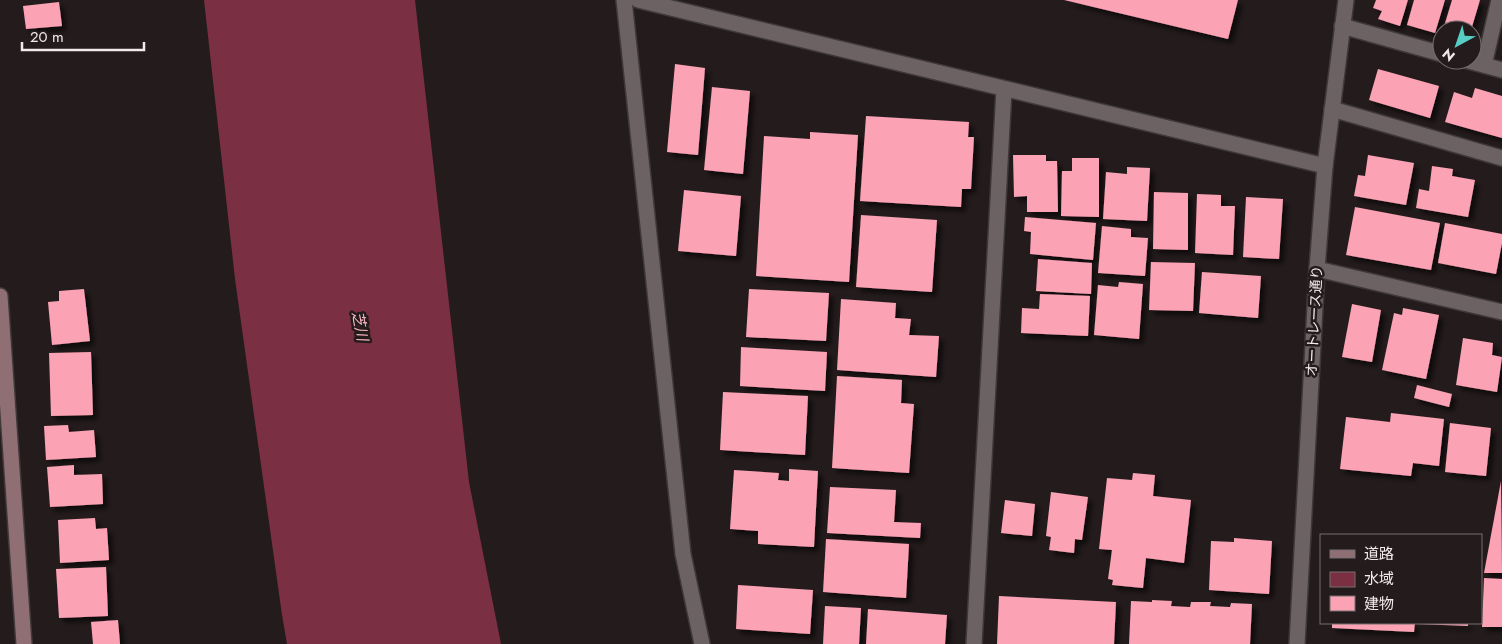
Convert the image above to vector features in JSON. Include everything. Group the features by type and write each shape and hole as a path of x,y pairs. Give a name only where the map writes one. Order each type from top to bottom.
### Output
{"street":[{"path":"624,0 683,554 702,644"},
{"path":"638,0 1324,166"},
{"name":"オートレース通り","path":"1297,644 1324,166 1346,0"},
{"path":"1499,0 1484,65 1502,70"},
{"path":"1342,26 1432,51"},
{"path":"974,644 1004,88"},
{"path":"1332,110 1502,158"},
{"path":"1317,269 1502,312"},
{"path":"0,296 22,644"}],"water":[{"name":"芝川","path":"204,0 415,0 469,482 501,644 287,644 235,279"}],"building":[{"path":"1064,0 1238,0 1228,39"},
{"path":"1376,0 1408,0 1400,26 1378,19 1382,11 1373,8"},
{"path":"1414,0 1445,0 1439,20 1432,20 1432,32 1407,25"},
{"path":"1452,0 1480,0 1474,20 1446,20"},
{"path":"59,2 62,26 26,29 23,6"},
{"path":"675,64 705,68 698,155 667,152"},
{"path":"1378,69 1439,86 1430,118 1369,100"},
{"path":"712,87 750,91 743,174 704,170"},
{"path":"1475,88 1502,96 1502,138 1445,122 1454,92 1472,98"},
{"path":"866,116 969,122 968,137 974,137 971,189 962,189 961,207 860,201"},
{"path":"810,132 858,135 849,282 756,276 764,136 810,139"},
{"path":"1013,155 1046,155 1046,161 1057,161 1058,212 1027,212 1027,196 1014,197"},
{"path":"1368,155 1414,163 1406,205 1354,196 1358,175 1365,176"},
{"path":"1072,158 1099,158 1099,217 1061,216 1062,171 1072,171"},
{"path":"1432,166 1453,169 1452,176 1475,180 1468,217 1416,208 1419,189 1429,191"},
{"path":"1127,167 1150,168 1147,221 1103,219 1106,172 1127,174"},
{"path":"684,190 741,196 736,256 678,251"},
{"path":"1154,192 1188,193 1188,250 1153,249"},
{"path":"1197,194 1221,195 1221,206 1235,206 1233,255 1195,253"},
{"path":"1246,197 1283,199 1279,259 1243,257"},
{"path":"1355,207 1440,223 1431,270 1346,255"},
{"path":"861,215 937,220 932,292 856,287"},
{"path":"1025,217 1096,223 1093,260 1030,254 1031,232 1024,231"},
{"path":"1445,223 1502,234 1496,274 1438,263"},
{"path":"1102,226 1131,229 1131,237 1148,238 1145,276 1098,273"},
{"path":"1038,259 1092,263 1091,294 1036,291"},
{"path":"1151,262 1195,263 1193,311 1149,310"},
{"path":"1202,272 1261,276 1258,318 1199,313"},
{"path":"1119,282 1143,284 1139,339 1094,335 1098,285 1118,287"},
{"path":"84,289 90,341 52,345 48,302 59,301 59,291"},
{"path":"749,289 829,293 826,341 746,337"},
{"path":"1040,294 1090,296 1088,336 1021,333 1022,308 1039,309"},
{"path":"841,299 896,303 895,318 911,319 909,335 939,336 936,377 837,370"},
{"path":"1352,304 1381,310 1372,362 1342,357"},
{"path":"1403,308 1439,315 1426,379 1382,370 1394,313 1402,315"},
{"path":"1463,338 1493,343 1492,355 1502,357 1497,392 1456,385"},
{"path":"741,347 827,352 825,391 740,386"},
{"path":"91,352 93,415 51,416 49,353"},
{"path":"837,376 902,380 901,403 914,404 909,473 832,468"},
{"path":"1417,385 1452,394 1449,407 1414,398"},
{"path":"723,392 808,396 805,455 720,450"},
{"path":"1391,413 1444,419 1439,466 1413,463 1411,476 1340,469 1346,417 1390,422"},
{"path":"1450,423 1491,428 1486,476 1445,472"},
{"path":"68,425 69,432 94,430 96,457 46,460 44,426"},
{"path":"74,465 74,475 102,474 103,504 50,507 47,467"},
{"path":"789,469 818,471 814,547 758,544 758,531 730,529 734,470 779,473 778,480 789,481"},
{"path":"1133,473 1155,475 1153,496 1191,500 1184,563 1146,558 1143,588 1112,585 1113,580 1108,579 1112,550 1099,549 1107,478 1132,480"},
{"path":"1501,481 1502,573 1484,573"},
{"path":"830,487 896,490 894,522 921,523 920,538 827,533"},
{"path":"1051,492 1088,497 1082,540 1075,539 1074,553 1049,550 1051,537 1046,536"},
{"path":"1005,500 1035,504 1032,536 1001,533"},
{"path":"95,518 96,529 107,528 109,560 60,563 58,520"},
{"path":"1234,538 1272,541 1269,594 1209,590 1211,541 1234,542"},
{"path":"826,539 909,544 906,598 823,592"},
{"path":"106,567 108,616 59,618 56,569"},
{"path":"1484,578 1502,579 1502,627 1482,627"},
{"path":"738,585 813,590 810,634 736,629"},
{"path":"999,596 1116,602 1114,644 997,644"},
{"path":"1152,600 1172,601 1171,606 1190,607 1191,602 1211,602 1210,606 1230,607 1231,603 1252,604 1250,644 1129,644 1131,601 1152,602"},
{"path":"825,606 861,608 859,644 823,644"},
{"path":"868,609 947,615 945,644 866,644"},
{"path":"118,620 120,644 93,644 91,622"},
{"path":"1332,624 1415,624 1414,632 1332,628"},
{"path":"1418,624 1468,624 1468,626"}]}
